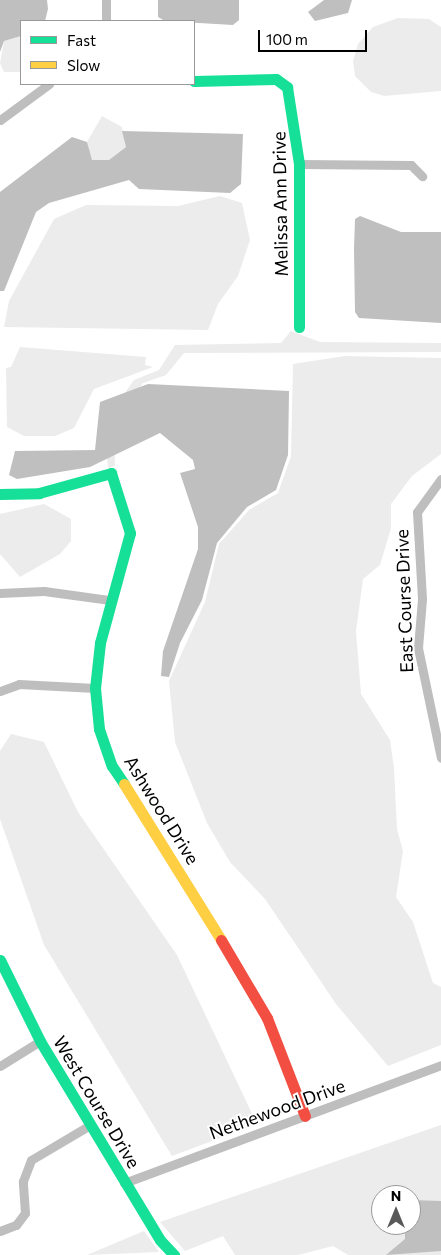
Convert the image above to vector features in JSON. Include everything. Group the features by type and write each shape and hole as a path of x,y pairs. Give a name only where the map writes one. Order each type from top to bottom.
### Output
{"street":[{"path":"106,0 106,20"},
{"name":"Melissa Ann Drive","path":"195,81 276,79 287,87 299,164 299,327"},
{"path":"0,120 48,85"},
{"path":"299,164 411,165 422,176"},
{"name":"Ashwood Drive","path":"0,494 39,493 111,473 130,533 128,553 110,600 95,688 99,729 112,766 168,848 267,1018 305,1116"},
{"name":"East Course Drive","path":"441,479 417,512 422,599 418,648 441,758"},
{"path":"0,593 44,591 110,600"},
{"path":"0,691 19,684 95,688"},
{"name":"West Course Drive","path":"0,960 40,1041 124,1183 160,1240 174,1255"},
{"path":"0,1066 40,1041"},
{"name":"Nethewood Drive","path":"124,1183 441,1065"},
{"path":"0,1231 16,1225 25,1213 23,1181 31,1160 90,1125"}],"shaded area":[{"path":"0,0 47,0 48,9 45,20 20,20 20,36 4,41 0,52"},
{"path":"158,0 239,0 239,20 233,25 195,23 195,20 163,20 158,17"},
{"path":"324,0 352,0 348,13 315,21 308,12"},
{"path":"398,18 429,19 441,27 441,91 384,96 371,92 355,76 353,61 358,44 373,27"},
{"path":"20,36 20,72 4,72 0,63 4,41"},
{"path":"102,116 122,127 126,147 109,160 91,161 87,142"},
{"path":"122,131 243,134 241,184 230,193 139,189 129,180 49,203 36,212 4,291 0,291 0,192 72,137 87,142 92,160 109,160 126,147"},
{"path":"220,196 242,203 250,240 238,276 218,304 208,330 4,327 9,301 54,219 86,205 178,206"},
{"path":"360,216 401,232 441,232 441,323 359,318 355,312 354,249 355,219"},
{"path":"291,331 320,342 441,343 441,352 184,353 166,375 143,383 114,422 115,466 108,468 104,422 134,380 159,370 175,345 281,343"},
{"path":"20,347 146,357 145,365 153,367 94,389 74,428 55,436 24,436 7,427 6,368 11,367"},
{"path":"345,356 441,358 441,454 412,476 391,504 391,528 380,565 363,579 356,631 361,694 390,740 394,768 397,829 403,851 396,897 413,922 433,983 441,987 441,1045 388,1066 336,1004 265,899 230,862 207,823 175,742 169,681 205,602 219,544 249,510 278,493 291,456 293,364"},
{"path":"148,384 289,391 288,455 276,490 247,507 217,543 202,600 180,643 169,677 161,676 163,651 198,549 198,527 180,473 195,469 193,460 160,433 90,467 17,479 9,475 15,451 95,450 100,402"},
{"path":"44,504 71,519 71,541 60,554 20,577 0,554 0,514"},
{"path":"11,734 44,742 78,812 177,955 257,1124 172,1156 44,945 0,819 0,751"},
{"path":"441,1125 441,1255 348,1255 333,1246 298,1255 235,1255 223,1236 185,1251 160,1222"},
{"path":"421,1200 441,1201 441,1251 386,1255 405,1239 405,1235 421,1235"},
{"path":"144,1231 159,1252 87,1255"}],"traffic: fast":[{"path":"195,81 276,79 287,87 299,164 299,327"},
{"path":"0,494 39,493 111,473 130,533 100,643 95,688 99,729 112,766 124,784"},
{"path":"0,960 40,1041 160,1240 174,1255"}],"traffic: slow":[{"path":"124,784 221,940"}],"traffic: jam":[{"path":"221,940 267,1018 305,1116"}]}
